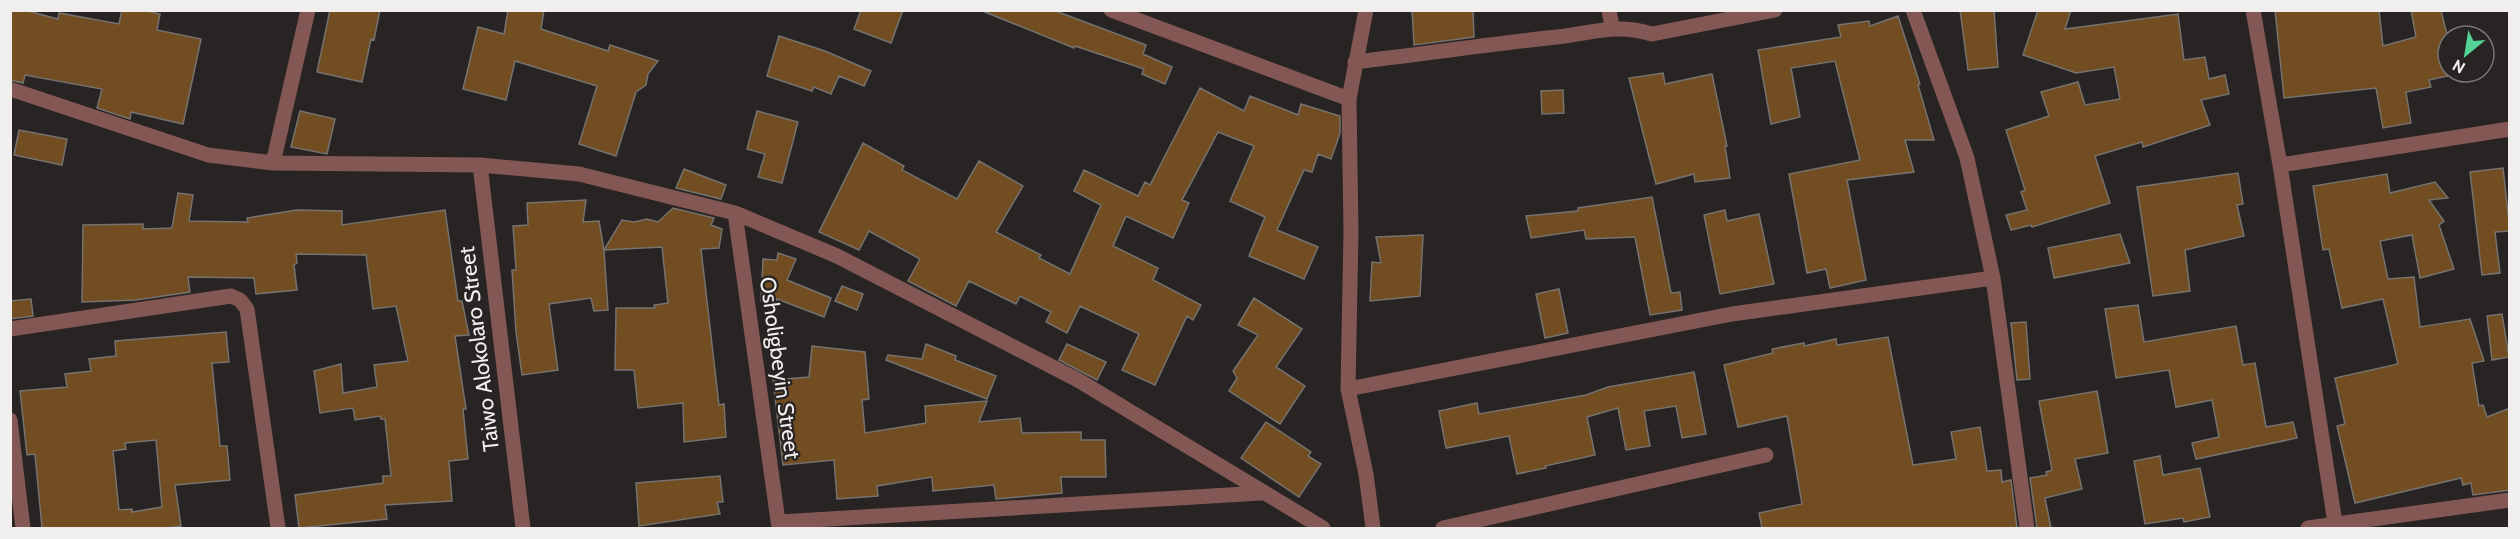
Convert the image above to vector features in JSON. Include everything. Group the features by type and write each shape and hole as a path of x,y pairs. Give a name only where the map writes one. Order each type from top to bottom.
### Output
{"street":[{"path":"273,163 309,10"},
{"path":"1111,10 1349,99"},
{"path":"1366,10 1349,99 1351,232 1348,389 1366,474 1373,528"},
{"path":"1609,10 1612,27"},
{"path":"1355,62 1575,35 1612,27 1635,28 1652,34 1776,10"},
{"path":"1913,10 1967,158 1993,278 2027,528"},
{"path":"2253,10 2280,165 2335,523"},
{"path":"10,88 208,155 273,163 480,165 579,174 735,213 837,256 1078,380 1261,493 1323,528"},
{"path":"2280,165 2510,129"},
{"name":"Taiwo Alokolaro Street","path":"480,165 523,528"},
{"name":"Osholigbeyin Street","path":"735,213 779,525"},
{"path":"1348,389 1732,314 1993,278"},
{"path":"10,330 231,296 240,300 247,309 278,528"},
{"path":"10,420 23,528"},
{"path":"1443,528 1766,455"},
{"path":"779,525 1261,493"},
{"path":"2308,528 2510,500"}],"building":[{"path":"10,10 24,10 58,19 59,13 119,24 122,10 143,10 160,14 157,30 201,39 183,124 131,112 130,119 97,108 102,89 25,75 23,83 10,80"},
{"path":"330,10 380,10 362,82 317,72"},
{"path":"508,10 544,10 541,29 608,51 610,45 658,61 648,74 646,85 636,92 616,156 579,144 597,86 515,61 506,100 463,89 478,27 504,34"},
{"path":"861,10 903,10 891,43 854,29"},
{"path":"980,10 1053,10 1146,45 1143,54 1172,67 1165,84 1142,74 1144,69 1075,46 1074,48"},
{"path":"1412,10 1473,10 1474,37 1414,45"},
{"path":"1960,10 1994,10 1998,67 1968,70"},
{"path":"2038,10 2071,10 2065,29 2178,14 2184,60 2205,57 2209,79 2225,75 2229,94 2201,100 2210,125 2143,147 2142,142 2095,156 2110,203 2032,227 2031,225 2011,230 2006,215 2027,210 2021,192 2025,190 2006,130 2049,116 2041,92 2078,82 2085,105 2120,99 2114,67 2076,73 2023,55"},
{"path":"2275,10 2379,10 2383,46 2416,37 2411,10 2441,10 2444,24 2436,24 2436,79 2429,80 2431,87 2406,92 2411,123 2383,128 2376,88 2284,98"},
{"path":"1898,16 1920,84 1918,85 1934,140 1905,140 1914,172 1847,180 1866,280 1830,288 1826,269 1807,273 1789,174 1860,160 1835,61 1791,68 1800,117 1771,124 1758,50 1841,37 1838,25 1869,21 1870,26"},
{"path":"779,36 825,51 871,71 864,86 839,76 831,94 814,87 812,91 767,76"},
{"path":"1663,73 1665,84 1712,74 1727,146 1725,146 1730,178 1695,182 1694,174 1656,184 1629,78"},
{"path":"1200,88 1244,111 1250,96 1298,115 1301,104 1340,116 1340,133 1331,159 1318,154 1312,172 1304,170 1277,230 1318,247 1304,279 1249,256 1265,217 1230,201 1254,146 1218,132 1182,200 1189,203 1173,238 1126,216 1113,246 1158,268 1153,280 1201,305 1193,320 1187,316 1155,385 1122,370 1139,334 1080,306 1067,333 1046,322 1051,312 1020,296 1016,304 969,281 956,306 908,281 920,259 869,231 859,250 819,232 863,143 904,166 902,170 957,199 979,161 1023,186 996,232 1041,255 1039,258 1070,274 1101,205 1074,191 1084,170 1138,196 1145,182 1150,185"},
{"path":"1563,90 1564,113 1542,114 1541,91"},
{"path":"300,111 335,119 327,154 291,147"},
{"path":"757,111 798,122 782,183 758,177 765,154 747,149"},
{"path":"19,130 67,139 62,165 14,155"},
{"path":"2503,168 2510,231 2495,232 2500,273 2482,275 2470,172"},
{"path":"684,169 726,185 721,199 676,188"},
{"path":"2238,173 2243,204 2237,205 2244,236 2185,250 2190,291 2153,296 2137,187"},
{"path":"2387,174 2390,193 2435,182 2448,198 2429,200 2444,221 2439,225 2454,269 2420,278 2412,235 2380,241 2388,279 2414,277 2420,327 2470,319 2484,361 2472,363 2479,406 2483,405 2487,417 2510,408 2510,490 2473,495 2471,483 2463,485 2461,478 2355,503 2337,426 2345,424 2335,378 2398,364 2383,299 2342,308 2329,249 2323,250 2313,186"},
{"path":"178,193 193,195 189,221 248,222 247,218 297,210 342,211 342,225 445,210 458,301 462,301 469,335 455,336 466,409 463,409 468,459 449,461 452,501 385,505 387,519 299,528 295,495 383,483 383,476 391,476 385,419 381,419 380,416 355,420 353,408 320,413 314,371 341,364 343,393 377,387 374,365 408,361 396,306 373,309 366,255 296,254 297,263 294,265 297,290 256,294 254,278 188,277 190,292 136,300 82,302 83,225 143,224 143,229 172,228"},
{"path":"1652,197 1671,293 1680,292 1682,310 1650,315 1635,237 1586,239 1584,230 1531,238 1526,216 1578,211 1578,208"},
{"path":"586,200 583,222 599,221 604,250 608,310 594,311 591,298 549,304 558,370 522,375 516,332 512,270 516,270 513,226 528,225 527,203"},
{"path":"673,208 714,218 711,225 722,229 719,248 701,249 719,405 724,404 726,437 684,442 683,403 638,408 634,370 615,370 616,308 655,308 654,305 668,303 662,247 604,250 622,220 634,222 647,219 658,222"},
{"path":"1725,210 1727,221 1759,214 1774,284 1720,294 1704,215"},
{"path":"2120,234 2130,263 2054,278 2048,248"},
{"path":"1423,235 1420,296 1370,301 1372,262 1381,263 1376,237"},
{"path":"778,253 796,259 787,280 831,298 824,317 777,299 776,304 761,301 763,259 777,260"},
{"path":"842,286 863,294 857,310 835,301"},
{"path":"1559,289 1568,333 1545,338 1536,294"},
{"path":"1254,298 1302,329 1276,367 1305,386 1280,424 1229,391 1237,378 1233,371 1258,335 1238,325"},
{"path":"31,299 33,316 10,319 10,301"},
{"path":"2138,305 2144,342 2236,326 2243,365 2255,363 2266,427 2293,422 2297,438 2196,459 2192,443 2219,437 2212,400 2176,407 2169,370 2116,378 2105,309"},
{"path":"2502,314 2509,357 2492,360 2487,316"},
{"path":"2026,322 2030,379 2017,380 2011,323"},
{"path":"226,332 229,362 212,363 220,446 227,446 230,480 175,485 181,526 42,528 35,454 27,455 20,391 67,387 65,374 91,371 89,359 116,356 115,341","holes":["156,440 162,507 132,512 132,509 119,510 113,451 126,449 125,443"]},
{"path":"1888,337 1913,465 1956,459 1951,432 1980,427 1987,471 2001,470 2002,482 2011,480 2017,528 1762,528 1759,513 1802,504 1787,416 1738,427 1724,365 1773,353 1772,349 1804,343 1804,346 1836,339 1837,345"},
{"path":"926,344 956,356 955,360 996,376 987,399 886,360 888,355 922,359"},
{"path":"1067,344 1106,362 1097,380 1059,360"},
{"path":"812,346 865,352 869,399 862,400 865,433 926,423 925,406 987,401 979,422 1020,418 1022,433 1081,432 1081,440 1105,440 1106,477 1061,477 1062,493 996,499 994,485 933,491 932,477 877,486 878,496 837,499 834,460 783,465 773,380 809,377"},
{"path":"1694,372 1706,434 1682,438 1676,406 1644,411 1650,446 1626,450 1618,408 1587,417 1595,455 1545,466 1546,468 1517,474 1509,436 1446,448 1439,411 1477,403 1479,414 1586,395 1608,387"},
{"path":"2097,391 2108,453 2075,459 2082,489 2045,498 2051,528 2037,528 2030,478 2047,475 2046,472 2052,470 2039,401"},
{"path":"1266,422 1311,452 1308,456 1321,464 1299,497 1241,458"},
{"path":"2160,456 2163,475 2200,468 2210,517 2184,522 2183,518 2145,524 2134,461"},
{"path":"720,476 723,502 717,502 720,514 639,526 636,483"}]}
